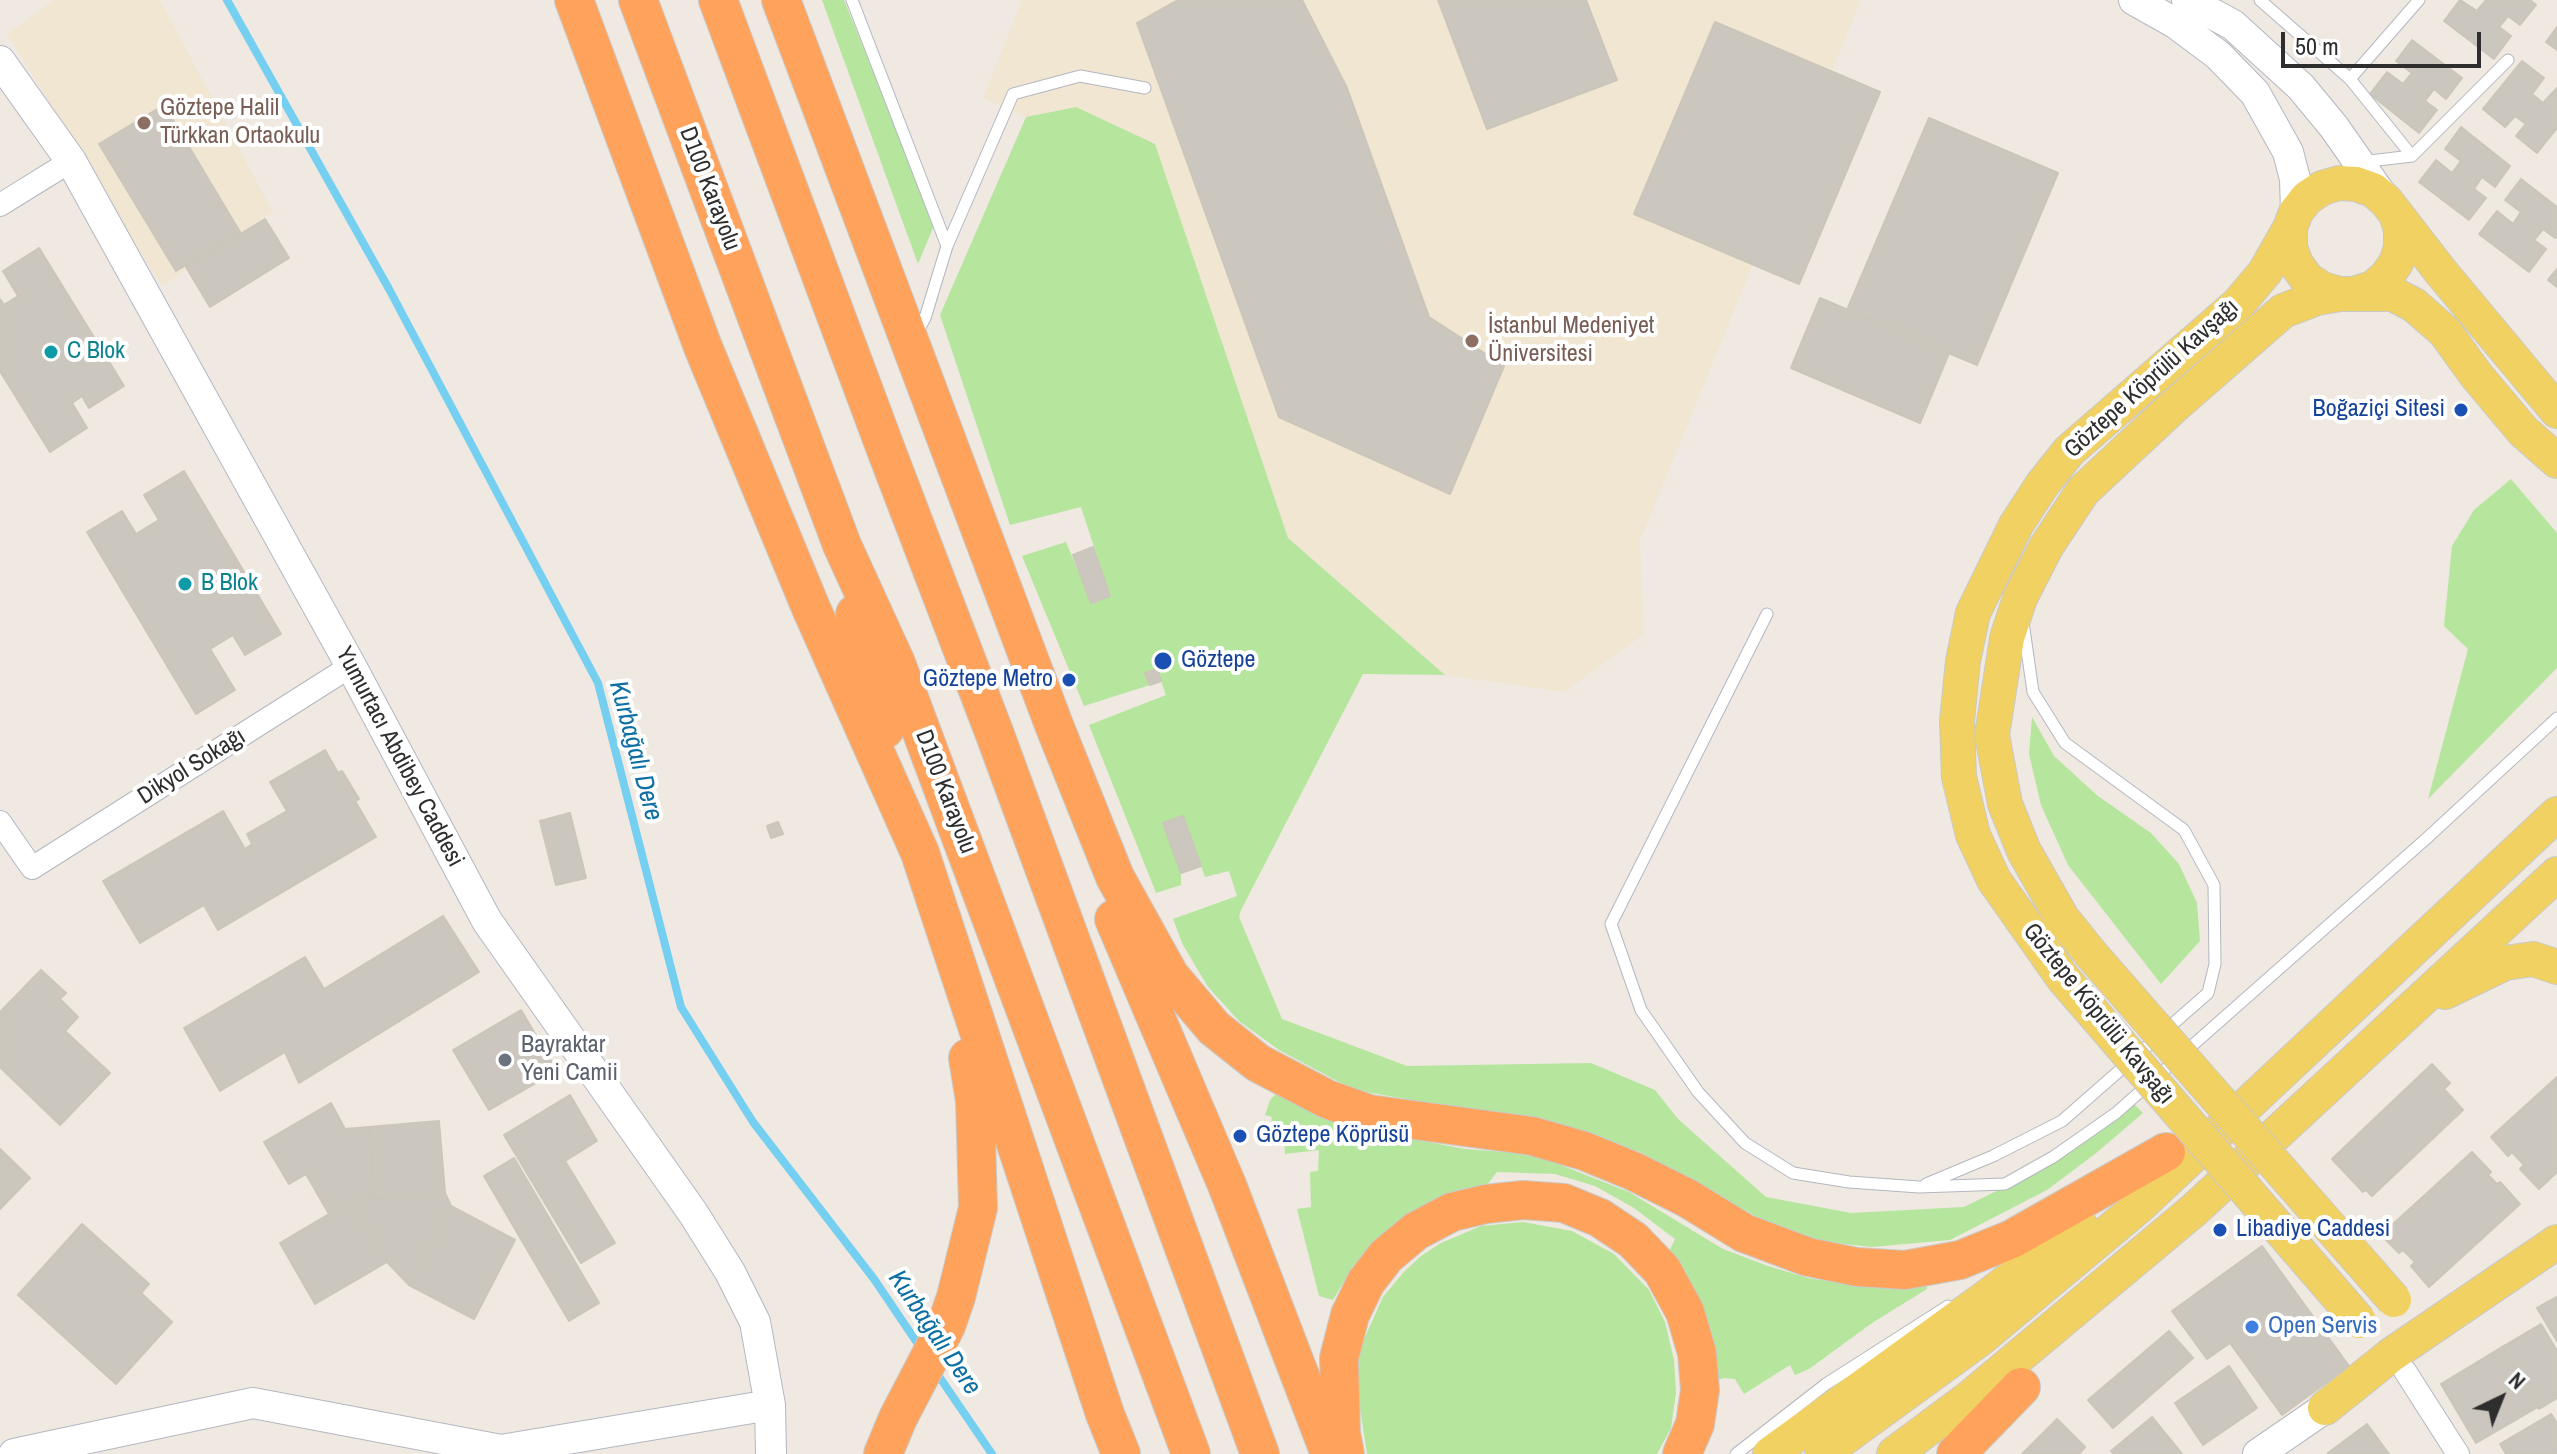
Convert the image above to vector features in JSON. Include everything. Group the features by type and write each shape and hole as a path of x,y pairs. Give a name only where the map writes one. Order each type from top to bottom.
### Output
{"highway":[{"path":"574,0 703,347 811,608 920,853"},
{"name":"D100 Karayolu","path":"638,0 842,545 896,663 1110,1229 1191,1454"},
{"path":"718,0 994,732 1260,1454"},
{"path":"781,0 909,345 1115,877 1170,976 1214,1028 1258,1063 1327,1099 1369,1114 1532,1136 1584,1151 1687,1198 1744,1233 1808,1257 1857,1267 1905,1270 1960,1260 2012,1239 2166,1152"},
{"path":"842,545 859,632 920,853 1100,1399 1121,1454"},
{"path":"1054,725 1095,874 1227,1185 1330,1454"},
{"path":"883,1454 898,1418 946,1326 978,1208 978,1149 973,1086 940,914"},
{"path":"1345,1454 1341,1433 1339,1358 1350,1315 1366,1282 1386,1256 1416,1231 1463,1209 1523,1200 1564,1203 1600,1218 1633,1240 1662,1270 1685,1312 1697,1353 1700,1390 1695,1424 1682,1454"},
{"path":"1956,1454 2021,1387"}],"main road":[{"path":"2134,0 2175,23 2218,55 2255,93 2288,152 2295,179 2290,247 2296,264 2314,284 2348,294 2393,294 2414,305 2445,332 2523,431 2557,461"},
{"path":"2187,0 2233,25 2301,87 2391,208 2557,411"},
{"name":"Yumurtacı Abdibey Caddesi","path":"0,61 71,161 351,666 487,921 693,1213 730,1272 755,1322 770,1405 771,1454"},
{"path":"2293,220 2307,198 2322,188 2339,183 2356,184 2373,190 2391,208 2401,239 2396,263 2380,282 2348,294"},
{"name":"Göztepe Köprülü Kavşağı","path":"2293,220 2265,272 2238,304 2069,451 2016,525 1973,613 1963,661 1957,721 1959,777 1973,835 1994,880 2063,978 2398,1363"},
{"name":"Göztepe Köprülü Kavşağı","path":"2348,294 2317,298 2283,311 2083,491 2046,547 2020,598 2007,638 1992,735 2005,804 2024,851 2062,918 2430,1341"},
{"path":"1822,1454 1980,1339 2137,1208 2557,814"},
{"path":"1894,1454 1968,1399 2194,1210 2557,874"},
{"path":"2415,1006 2505,963 2533,959 2557,967"},
{"path":"1770,1454 2056,1245 2365,992"},
{"path":"1938,1454 2021,1387 2194,1210"},
{"path":"2258,1454 2430,1341 2557,1242"},
{"path":"2430,1341 2557,1270"},
{"path":"14,1454 253,1403 501,1450 770,1405"}],"street":[{"path":"0,205 71,161"},
{"name":"Dikyol Sokağı","path":"0,822 32,868 351,666"},
{"path":"2398,1363 2458,1454"}],"lane":[{"path":"852,0 947,246"},
{"path":"2260,0 2350,79 2412,156"},
{"path":"2350,79 2419,0"},
{"path":"2359,163 2412,156 2508,60"},
{"path":"909,345 925,318 947,246 1013,94 1080,76 1145,88"},
{"path":"1919,1187 1993,1156 2062,1121 2208,993 2215,964 2214,885 2184,830 2065,743 2033,692 2020,598"},
{"path":"1767,614 1611,924 1641,1010 1698,1092 1745,1143 1793,1173 1849,1182 1919,1187 2005,1184 2053,1157 2116,1113 2427,838 2557,718"},
{"path":"1736,1454 1826,1384 1920,1322 2056,1245"}],"shaded area":[{"name":"Göztepe Halil Türkkan Ortaokulu","path":"54,0 160,0 273,212 162,286 7,34"},
{"name":"İstanbul Medeniyet Üniversitesi","path":"1022,0 1861,0 1640,541 1644,634 1564,692 1445,675 1288,538 1155,145 1076,107 1026,117 983,98"}],"green space":[{"path":"822,0 844,0 935,223 918,264"},
{"path":"1076,107 1155,144 1288,538 1445,675 1363,674 1241,910 1239,917 1282,1019 1407,1066 1591,1063 1655,1090 1678,1119 1766,1197 1851,1213 1964,1207 2049,1165 2134,1104 2143,1113 2047,1190 1950,1240 1872,1247 1807,1240 1764,1221 1640,1152 1558,1125 1354,1090 1279,1050 1239,1021 1208,987 1183,945 1173,919 1237,896 1229,871 1205,877 1183,816 1163,824 1181,873 1181,885 1156,893 1089,725 1166,695 1157,670 1146,673 1150,685 1084,706 1022,556 1066,542 1091,602 1110,596 1081,507 1010,525 940,315 1026,117"},
{"path":"2511,479 2557,533 2557,668 2428,799 2468,649 2444,626 2452,546 2474,510"},
{"path":"2032,717 2054,756 2098,796 2151,833 2179,864 2197,903 2200,941 2161,984 2068,865 2041,805 2029,754"},
{"path":"1277,1093 1360,1129 1465,1149 1533,1154 1629,1192 1723,1249 1768,1266 1808,1278 1865,1287 1926,1283 1927,1289 1872,1323 1809,1369 1795,1375 1790,1365 1744,1394 1735,1379 1714,1381 1668,1254 1675,1239 1634,1208 1595,1186 1555,1174 1497,1172 1486,1186 1397,1221 1375,1240 1353,1266 1333,1300 1319,1296 1297,1209 1311,1207 1310,1172 1318,1171 1319,1150 1285,1154 1284,1132 1271,1123 1272,1117 1265,1115 1270,1100"},
{"path":"1523,1222 1572,1231 1614,1254 1649,1290 1665,1322 1674,1360 1676,1393 1671,1428 1657,1454 1367,1454 1355,1376 1359,1350 1383,1297 1421,1256 1441,1243 1481,1226"}],"building":[{"path":"1178,0 1302,0 1347,88 1429,317 1504,366 1450,494 1279,417 1137,23"},
{"path":"1438,0 1586,0 1617,80 1487,129"},
{"path":"2460,0 2477,11 2486,0 2530,0 2536,5 2520,25 2508,16 2499,27 2511,36 2494,59 2444,21"},
{"path":"1715,22 1880,92 1799,284 1634,214"},
{"path":"2557,27 2557,50 2546,42"},
{"path":"2412,40 2462,78 2446,99 2434,89 2425,101 2437,110 2419,133 2370,94 2387,72 2403,84 2412,73 2396,61"},
{"path":"2522,61 2544,78 2532,94 2543,103 2557,88 2557,128 2537,153 2516,136 2526,124 2515,116 2505,127 2483,109"},
{"path":"164,105 240,232 176,271 99,144"},
{"path":"1929,118 2058,173 1977,365 1847,310"},
{"path":"2461,127 2510,166 2495,187 2482,177 2474,189 2486,198 2469,220 2419,182 2436,160 2452,173 2461,161 2445,149"},
{"path":"2521,179 2557,207 2557,236 2555,238 2543,229 2534,240 2546,249 2529,272 2479,234 2497,211 2513,224 2521,212 2505,200"},
{"path":"265,219 289,258 210,307 186,267"},
{"name":"C Blok","path":"39,248 124,386 89,408 82,396 72,403 87,428 50,452 0,371 0,299 4,305 18,296 3,271"},
{"path":"2557,269 2557,287 2548,280"},
{"path":"1820,298 1949,353 1920,423 1791,368"},
{"name":"B Blok","path":"184,471 281,634 245,655 233,635 210,649 235,690 196,714 87,532 122,511 136,534 159,520 144,495"},
{"path":"1093,547 1110,596 1091,603 1073,555"},
{"path":"1157,669 1161,681 1150,685 1145,673"},
{"path":"325,750 338,773 342,771 359,799 355,801 376,837 218,930 204,905 140,943 103,881 223,811 245,849 252,844 247,834 287,811 270,782"},
{"path":"570,813 586,878 556,885 540,821"},
{"path":"1183,816 1201,866 1181,873 1163,823"},
{"path":"778,822 783,834 771,838 767,826"},
{"path":"443,916 479,972 299,1083 285,1052 220,1091 184,1028 305,957 324,989"},
{"path":"41,970 66,993 60,999 78,1017 65,1031 110,1073 60,1125 0,1067 0,1012"},
{"name":"Bayraktar Yeni Camii","path":"521,1010 557,1071 489,1110 453,1050"},
{"path":"2432,1064 2450,1083 2444,1089 2463,1110 2372,1196 2366,1190 2363,1192 2332,1159"},
{"path":"2557,1077 2557,1172 2539,1189 2520,1169 2524,1165 2512,1152 2508,1156 2491,1137"},
{"path":"570,1095 597,1141 565,1161 615,1243 581,1263 504,1135"},
{"path":"331,1103 345,1129 369,1127 375,1199 351,1201 329,1214 306,1174 289,1184 264,1142"},
{"path":"439,1121 445,1193 375,1199 369,1127"},
{"path":"0,1149 30,1178 0,1209"},
{"path":"2472,1152 2491,1172 2488,1175 2497,1184 2500,1182 2520,1204 2429,1287 2411,1266 2415,1262 2403,1250 2399,1253 2381,1235"},
{"path":"514,1158 599,1303 569,1321 484,1176"},
{"path":"445,1193 451,1206 409,1285 387,1262 351,1201"},
{"path":"351,1201 387,1262 315,1304 280,1243"},
{"path":"451,1206 515,1240 474,1319 409,1285"},
{"path":"82,1224 149,1284 141,1293 172,1322 116,1384 18,1295"},
{"name":"Open Servis","path":"2262,1246 2349,1366 2282,1415 2230,1343 2207,1359 2172,1311"},
{"path":"2557,1297 2557,1341 2537,1308"},
{"path":"2541,1324 2557,1351 2557,1398 2539,1409 2502,1347"},
{"path":"2169,1331 2193,1358 2113,1428 2088,1400"},
{"path":"2502,1347 2538,1407 2476,1443 2441,1384"},
{"path":"2229,1366 2257,1408 2203,1445 2175,1403"},
{"path":"2551,1414 2557,1423 2557,1454 2506,1454 2500,1444"},
{"path":"2152,1417 2182,1454 2114,1454 2111,1451"},
{"path":"2057,1419 2085,1447 2079,1454 2022,1454"},
{"path":"2367,1424 2389,1454 2328,1454 2328,1453"}],"waterway":[{"name":"Kurbağalı Dere","path":"227,0 389,289 598,683 681,1007 753,1122 874,1279 922,1350"},
{"name":"Kurbağalı Dere","path":"936,1372 992,1454"}],"place":[{"name":"Göztepe Halil Türkkan Ortaokulu","path":"144,123"},
{"name":"İstanbul Medeniyet Üniversitesi","path":"1472,341"},
{"name":"C Blok","path":"51,352"},
{"name":"Boğaziçi Sitesi","path":"2461,410"},
{"name":"B Blok","path":"185,584"},
{"name":"Göztepe","path":"1163,661"},
{"name":"Göztepe Metro","path":"1069,680"},
{"name":"Bayraktar Yeni Camii","path":"505,1060"},
{"name":"Göztepe Köprüsü","path":"1240,1136"},
{"name":"Libadiye Caddesi","path":"2220,1230"},
{"name":"Open Servis","path":"2252,1327"}]}
